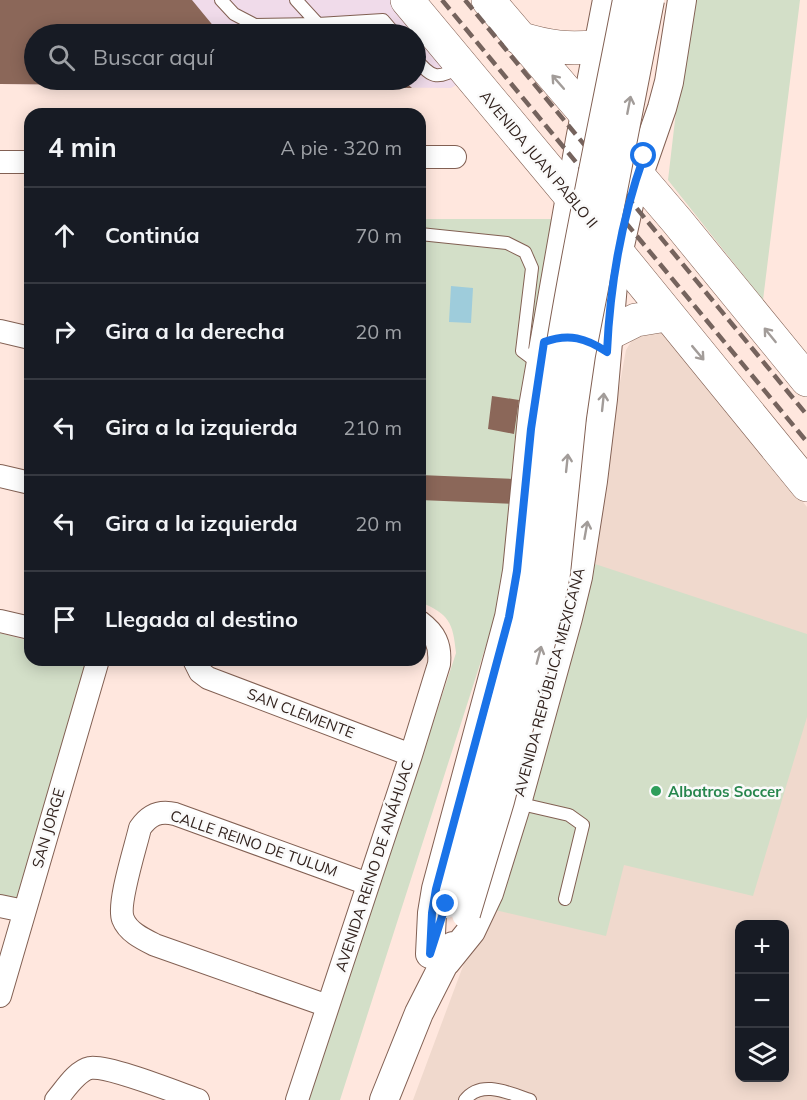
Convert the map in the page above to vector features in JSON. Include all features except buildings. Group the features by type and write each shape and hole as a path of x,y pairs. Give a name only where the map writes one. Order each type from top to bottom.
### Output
{"main road":[{"path":"504,15 543,45 597,51"},
{"path":"504,15 807,380"},
{"name":"AVENIDA JUAN PABLO II","path":"426,37 462,66 807,485"},
{"path":"608,343 636,320 666,315"}],"street":[{"name":"AVENIDA REPÚBLICA MEXICANA","path":"438,958 432,913 436,889 509,617 518,561 531,429 543,350 607,0"},
{"name":"AVENIDA REPÚBLICA MEXICANA","path":"456,909 499,719 525,617 534,566 550,407 627,0"},
{"name":"AVENIDA REPÚBLICA MEXICANA","path":"384,1100 419,1013 505,780 548,619 556,573 572,417 581,355 650,0"},
{"name":"AVENIDA REPÚBLICA MEXICANA","path":"438,958 471,930 480,916 517,803 559,654 578,577 593,481 611,294 618,253 638,175 662,108 675,52 682,0"},
{"path":"597,51 609,63 640,67 675,52"},
{"path":"426,157 455,157"},
{"path":"0,162 24,162"},
{"path":"0,331 24,337"},
{"path":"543,350 556,338 572,337 608,343"},
{"path":"0,476 24,482"},
{"path":"0,621 24,626"},
{"name":"AVENIDA REINO DE ANÁHUAC","path":"297,1100 439,664 440,651 426,627"},
{"name":"SAN JORGE","path":"0,996 96,666"},
{"name":"SAN CLEMENTE","path":"198,666 208,678 411,754"},
{"name":"CALLE REINO DE TULUM","path":"328,1006 155,945 141,939 131,930 124,922 121,905 140,828 153,814 165,812 175,814 368,884"},
{"path":"0,906 24,911"},
{"path":"56,1100 75,1078 91,1068 112,1071 198,1100"}],"lane":[{"path":"221,0 234,14 253,24"},
{"path":"296,0 318,24 402,18"},
{"path":"426,72 437,76 447,74 462,66"},
{"path":"426,235 507,243 525,252 532,268 522,351 530,357 543,350"},
{"path":"517,803 569,815 583,825 565,899"},
{"path":"465,1100 476,1090 486,1089 500,1090 530,1100"}],"shaded area":[{"path":"0,0 393,0 414,24 24,24 24,84 0,84"},
{"path":"426,38 463,81 451,88 426,88"},
{"path":"661,328 807,507 807,1100 413,1100 494,883 595,519 626,350 639,329"}],"green space":[{"path":"689,0 800,0 763,300 668,180"},
{"path":"426,219 552,219 508,577 340,1100 309,1100 456,653 451,626 448,620 426,605"},
{"name":"Albatros Soccer","path":"592,563 807,634 807,717 753,896 624,865 606,936 495,910"},
{"path":"0,633 24,639 24,666 87,666 21,901 0,896"}],"water":[{"path":"451,286 473,288 471,323 449,322"}],"railway":[{"path":"442,0 807,442"},
{"path":"465,0 807,415"}],"place":[{"name":"Albatros Soccer","path":"656,791"}],"route":[{"path":"446,904 430,954 436,889 509,617 517,571 531,429 544,342 556,338 572,337 587,340 607,352 614,273 625,220 644,156"}]}
